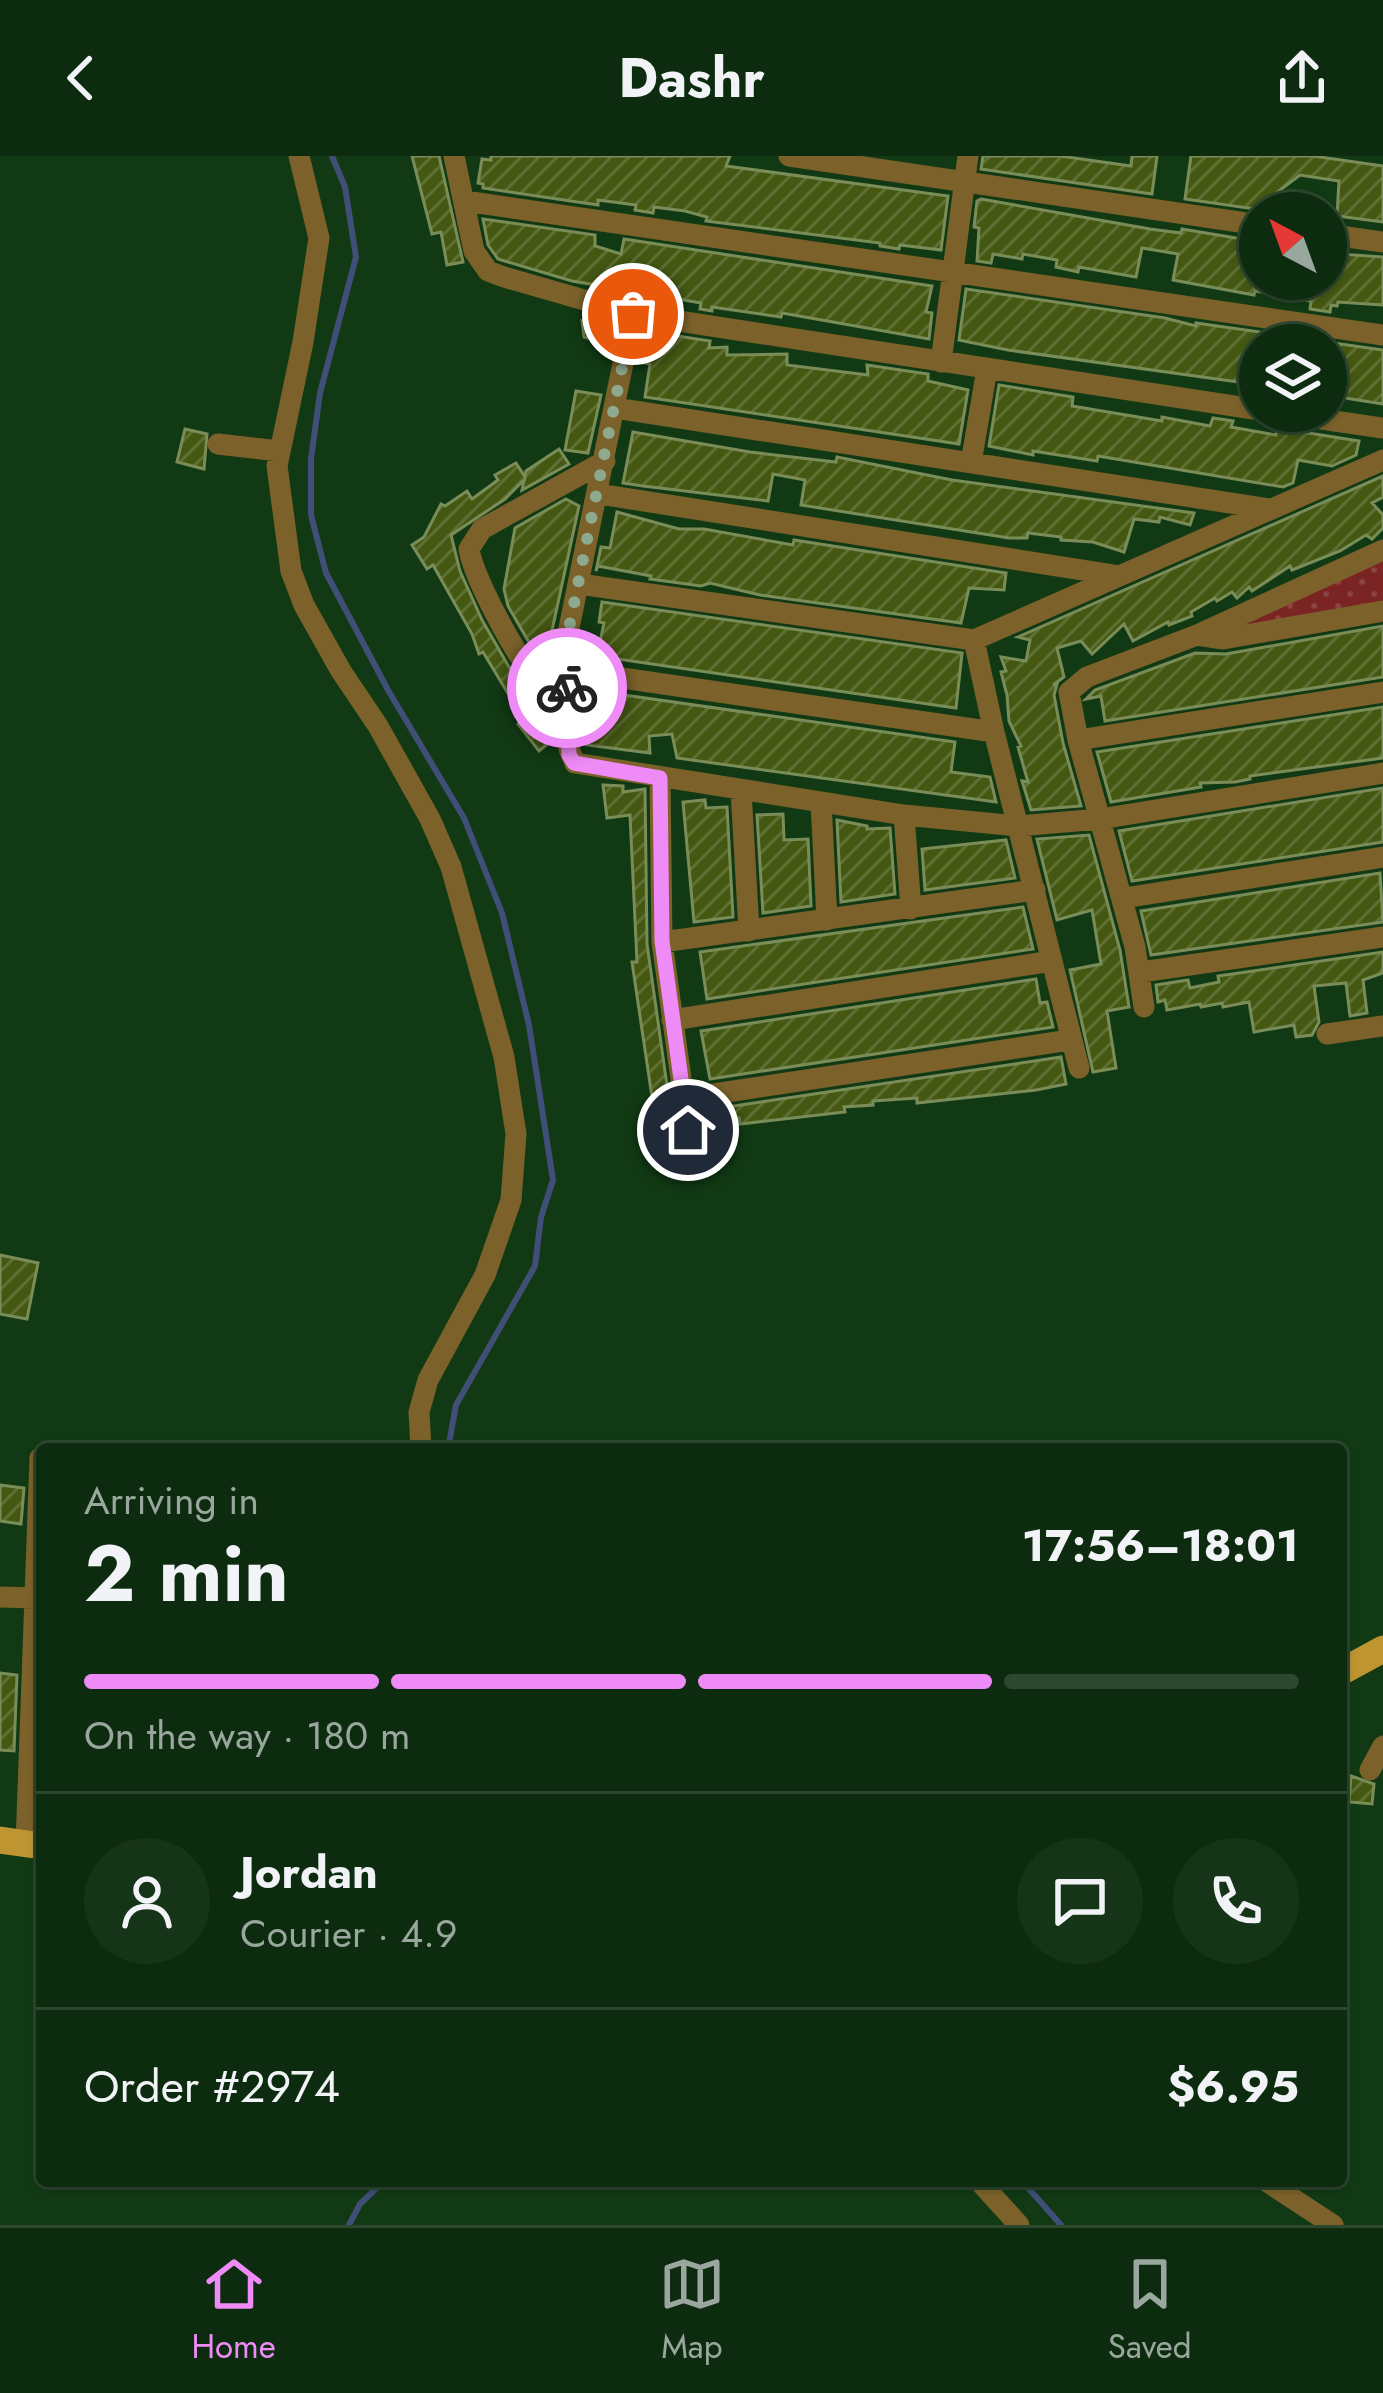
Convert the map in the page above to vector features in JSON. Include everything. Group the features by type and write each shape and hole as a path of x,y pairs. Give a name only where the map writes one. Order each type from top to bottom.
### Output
{"main road":[{"path":"1347,1669 1383,1649"}],"street":[{"path":"299,156 319,252 279,451 278,484 291,571 304,605 340,671 378,726 451,867 504,1057 516,1134 511,1200 485,1275 428,1380 419,1412 421,1443"},
{"path":"454,156 472,246 488,271 633,314 1239,407"},
{"path":"789,156 1239,222"},
{"path":"941,362 968,156"},
{"path":"465,201 1383,335"},
{"path":"1347,237 1383,242"},
{"path":"633,314 567,638 569,755 574,763 904,815 1018,826 1100,819 1383,773"},
{"path":"971,463 987,370"},
{"path":"615,408 1270,508"},
{"path":"1347,423 1383,428"},
{"path":"218,444 279,451"},
{"path":"568,718 549,700 511,639 477,579 469,549 482,529 605,460"},
{"path":"579,584 974,640 1383,460"},
{"path":"599,494 1115,575"},
{"path":"1144,1007 1124,898 1078,740 1070,692 1076,684 1383,550"},
{"path":"1197,635 1223,639 1383,611"},
{"path":"974,640 1079,1068"},
{"path":"567,670 994,732"},
{"path":"1078,740 1383,692"},
{"path":"660,778 662,941 688,1130"},
{"path":"741,790 749,931"},
{"path":"821,802 827,920"},
{"path":"904,815 911,909"},
{"path":"1124,898 1383,856"},
{"path":"662,941 1035,890"},
{"path":"1141,972 1383,937"},
{"path":"672,1020 1052,962"},
{"path":"1327,1034 1383,1026"},
{"path":"687,1098 1070,1040"},
{"path":"23,1844 36,1570"},
{"path":"0,1597 35,1598"},
{"path":"1383,1649 1383,1659"},
{"path":"1370,1770 1383,1746"},
{"path":"984,2187 1018,2225"},
{"path":"1275,2187 1333,2225"}],"shaded area":[{"path":"1383,545 1383,612 1174,643"}],"building":[{"path":"412,156 439,156 463,262 447,265 441,232 432,234"},
{"path":"491,156 730,156 726,166 948,196 941,250 900,245 899,249 706,221 707,217 685,211 654,207 653,213 635,210 636,205 598,200 598,205 483,188 478,183 482,159 491,160"},
{"path":"983,156 1060,156 1131,166 1132,156 1157,156 1152,194 981,169"},
{"path":"1191,156 1313,156 1383,166 1383,222 1347,217 1347,192 1338,192 1339,181 1300,175 1278,192 1239,192 1239,207 1185,199"},
{"path":"977,201 1239,238 1239,292 1173,280 1178,254 1142,248 1136,277 1079,267 1078,272 1056,267 1057,260 1023,254 1022,259 993,254 991,263 977,261"},
{"path":"483,219 595,235 595,246 621,254 624,239 932,286 926,312 932,313 929,339 782,313 781,317 700,309 701,303 643,293 646,272 631,269 625,290 572,281 498,259 488,245"},
{"path":"1347,254 1383,257 1383,305 1338,302 1330,312 1310,309 1311,301 1305,300 1347,300"},
{"path":"966,289 1239,329 1239,382 1008,350 959,340"},
{"path":"598,320 615,325 610,344 584,337 582,321 598,325"},
{"path":"645,331 710,341 709,348 727,347 727,355 787,354 787,365 868,375 867,365 928,374 928,381 968,390 959,444 645,397 650,364 639,362"},
{"path":"1347,345 1383,350 1383,404 1347,398"},
{"path":"999,385 1073,397 1072,406 1162,421 1162,417 1210,426 1213,418 1233,421 1231,427 1239,432 1302,432 1359,441 1356,455 1332,466 1298,460 1293,483 1283,487 1098,456 1097,461 989,446"},
{"path":"576,391 601,395 588,453 565,450"},
{"path":"185,429 207,434 204,469 177,462"},
{"path":"633,432 750,452 836,462 837,457 952,480 1194,513 1190,525 1160,517 1159,522 1134,519 1124,552 1061,537 1028,533 1027,538 1009,538 801,505 805,480 773,474 768,501 643,486 623,483"},
{"path":"559,449 569,464 522,490 524,480 505,499 451,535 460,571 482,620 513,674 554,730 554,739 539,751 518,724 524,720 483,652 479,654 433,565 427,569 412,545 424,537 441,504 467,491 472,499 498,480 495,475 516,463 525,477 526,471"},
{"path":"1383,476 1383,497 1372,503 1383,515 1383,528 1372,539 1366,535 1340,551 1292,570 1290,566 1237,598 1232,592 1215,598 1191,612 1192,616 1168,622 1133,641 1124,624 1092,654 1081,641 1057,648 1064,677 1053,685 1057,684 1054,695 1081,806 1031,810 1022,781 1028,782 1021,746 1009,721 1001,672 1006,671 1001,657 1026,661 1030,640 1018,637"},
{"path":"566,499 579,506 548,649 538,658 508,606 504,589 515,528"},
{"path":"617,512 679,529 793,545 794,540 1006,573 1004,590 969,588 961,623 760,595 710,583 650,579 598,566 596,571 601,547 610,548"},
{"path":"602,602 962,653 956,708 597,656 604,623 599,622"},
{"path":"1383,626 1383,677 1105,721 1101,696 1086,699 1095,690 1195,653 1226,654"},
{"path":"596,691 955,742 951,772 990,777 996,802 677,758 672,734 649,736 650,753 587,745"},
{"path":"1383,707 1383,758 1235,782 1200,783 1201,787 1111,802 1097,752"},
{"path":"603,785 623,786 623,792 645,789 647,944 673,1128 657,1131 632,962 637,962 630,815 607,818"},
{"path":"1383,788 1383,842 1132,881 1119,831"},
{"path":"705,800 706,808 727,807 733,917 694,922 683,802"},
{"path":"783,814 784,840 808,839 811,906 763,913 757,815"},
{"path":"837,820 867,829 890,828 895,894 841,902"},
{"path":"1089,835 1120,950 1129,1007 1107,1011 1116,1068 1093,1072 1070,970 1101,964 1092,910 1057,920 1037,839"},
{"path":"1006,840 1015,878 925,890 922,849"},
{"path":"1380,873 1383,922 1151,955 1141,911"},
{"path":"1023,907 1033,949 707,999 700,952"},
{"path":"1383,952 1383,973 1363,980 1367,1013 1350,1016 1346,983 1314,986 1319,1022 1312,1035 1296,1037 1294,1025 1254,1032 1249,1002 1167,1010 1165,1000 1158,1002 1156,985 1188,980 1190,988 1219,982 1218,976"},
{"path":"1036,979 1040,1003 1047,1002 1053,1027 710,1079 701,1031"},
{"path":"1061,1057 1066,1084 1036,1090 917,1103 917,1098 873,1101 873,1105 844,1107 845,1112 740,1124 739,1118 720,1125 714,1109"},
{"path":"0,1255 38,1263 27,1319 0,1314"},
{"path":"0,1485 24,1488 21,1524 0,1521"},
{"path":"0,1673 17,1675 14,1751 0,1750"},
{"path":"1351,1776 1374,1784 1372,1804 1349,1802"}],"waterway":[{"path":"332,156 345,187 356,257 320,393 311,459 311,515 326,573 464,818 502,913 529,1025 553,1180 541,1217 535,1266 456,1405 449,1443"},
{"path":"349,2225 360,2204 378,2187"},
{"path":"1027,2187 1061,2225"}],"way so far":[{"path":"567,688 567,638 633,314"}],"route":[{"path":"567,688 569,755 574,763 660,778 662,941 688,1130"}]}
